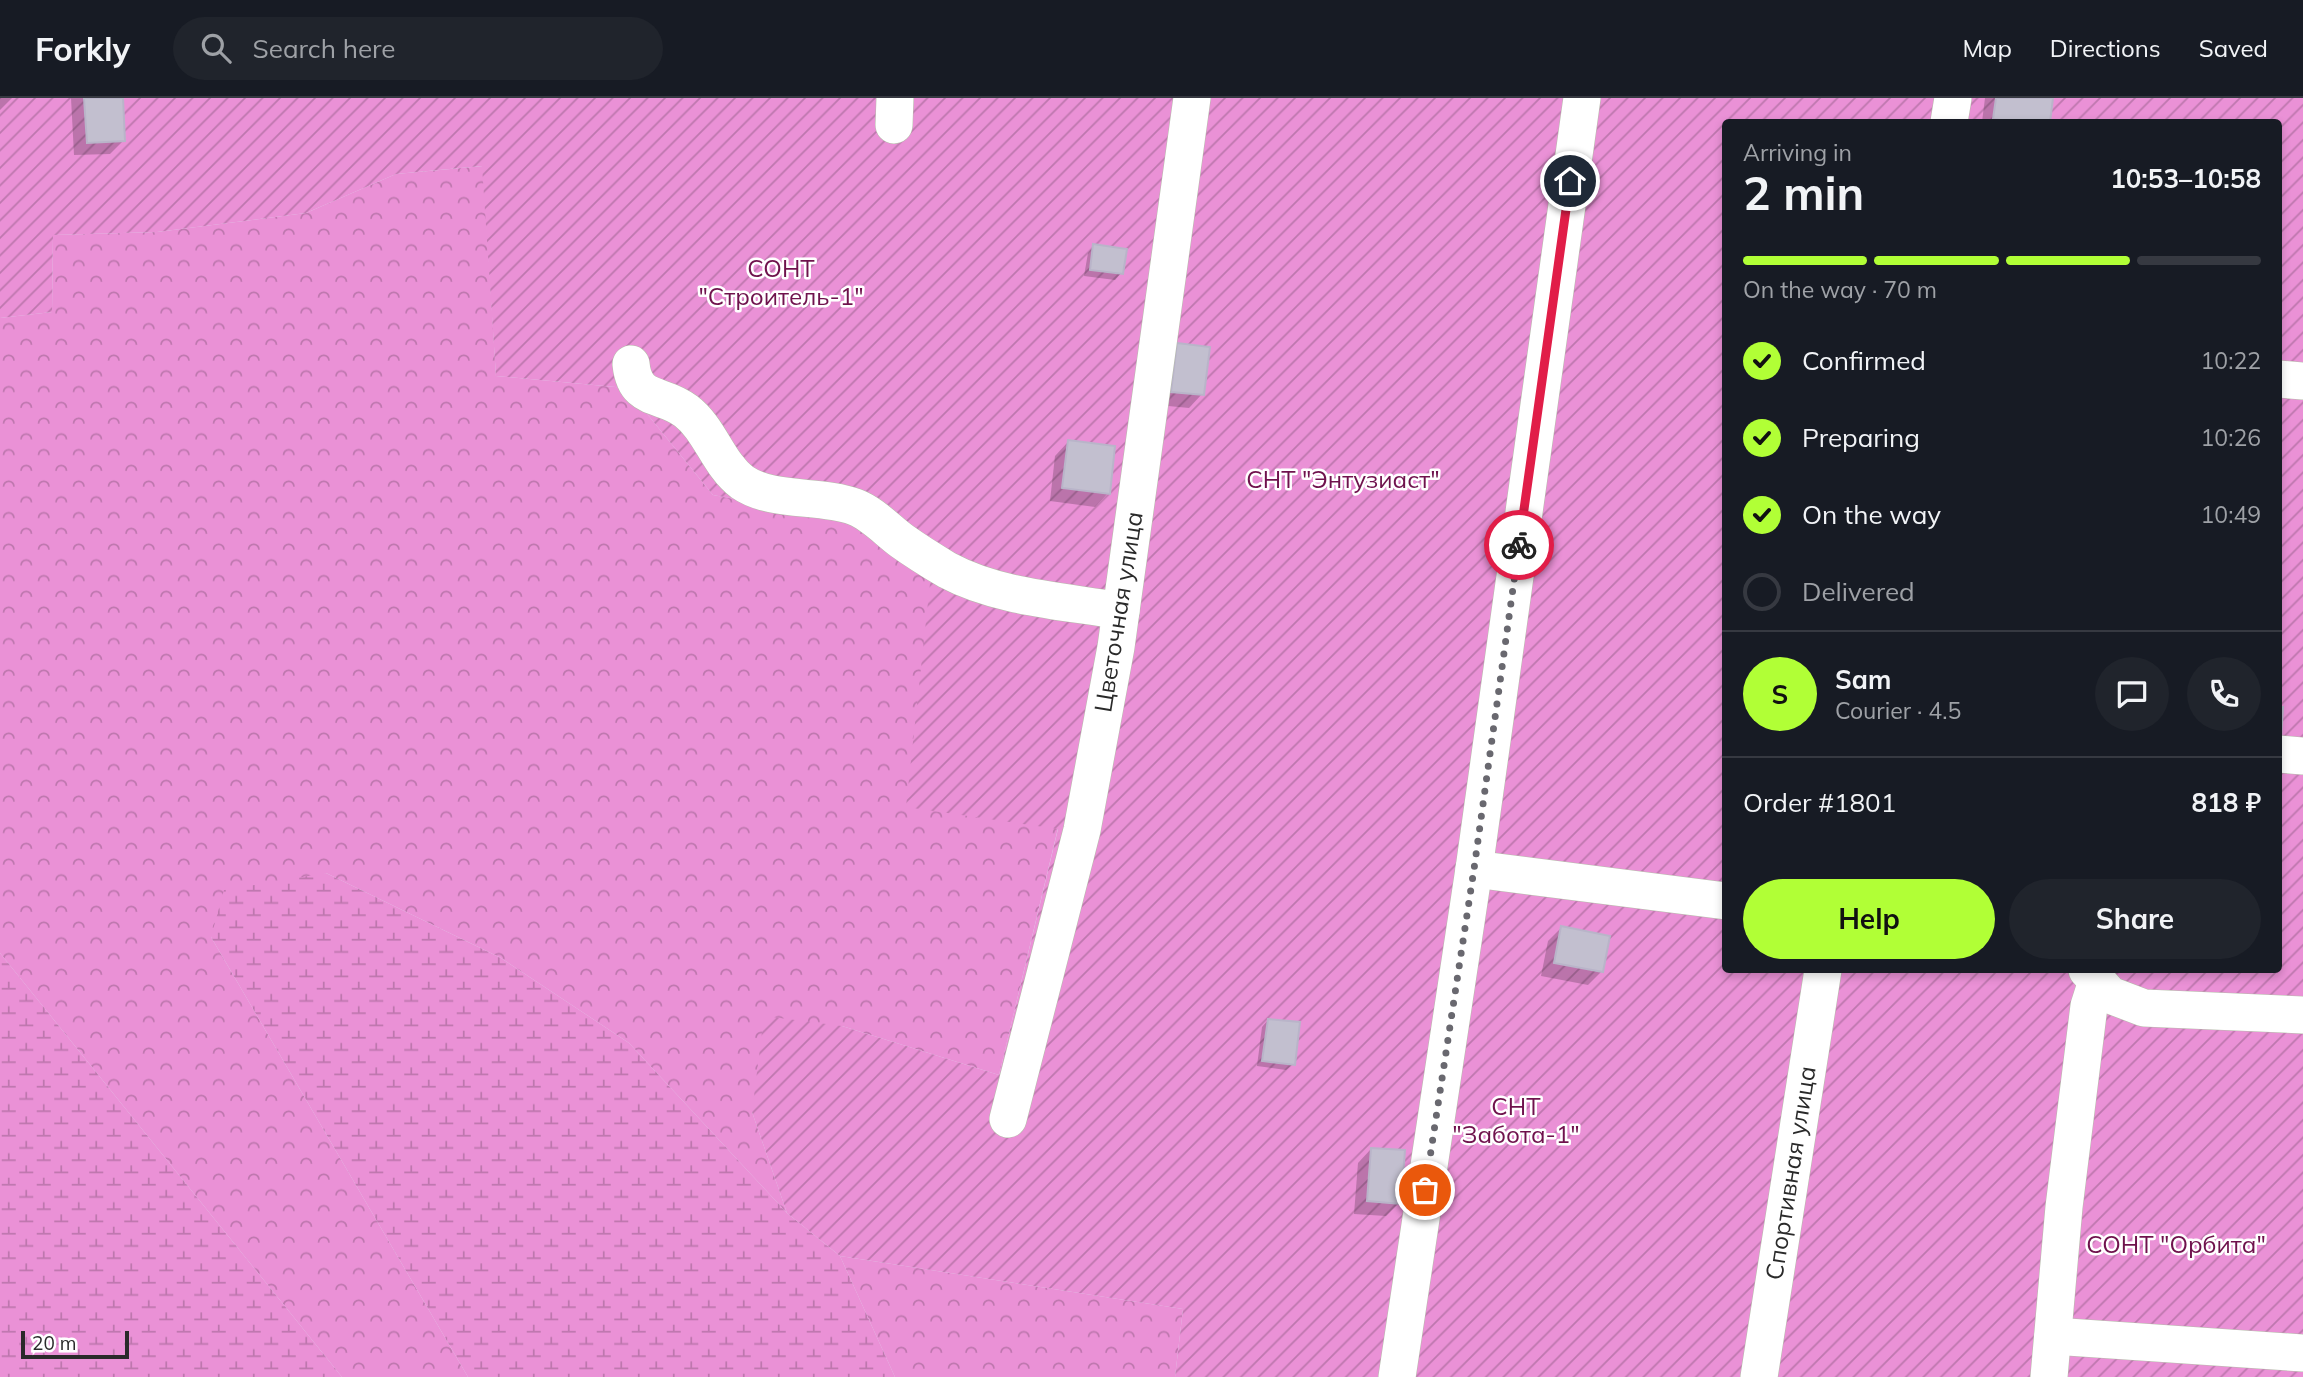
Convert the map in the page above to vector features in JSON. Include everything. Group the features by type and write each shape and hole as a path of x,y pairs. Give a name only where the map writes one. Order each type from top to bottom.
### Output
{"street":[{"name":"Цветочная улица","path":"1008,1119 1082,830 1116,647 1192,98"},
{"path":"1397,1377 1474,869 1582,98"},
{"path":"1950,119 1953,98"},
{"path":"631,364 632,378 638,388 688,412 729,468 741,481 754,488 768,493 856,507 902,541 946,569 971,581 1012,592 1121,611"},
{"path":"2282,379 2303,381"},
{"path":"2282,754 2303,755"},
{"path":"1474,869 1722,900"},
{"name":"Спортивная улица","path":"1759,1377 1822,973"},
{"path":"2092,975 2110,995 2144,1007 2303,1014"},
{"path":"2049,1377 2066,1184 2092,975"},
{"path":"2053,1336 2303,1353"}],"green space":[{"path":"0,98 2303,98 2303,1377 1175,1377 1183,1309 840,1256 787,1213 752,1112 764,1016 842,1026 999,1075 1058,829 906,807 935,537 713,495 626,388 496,376 482,166 396,174 306,213 157,232 53,235 52,312 0,318"},
{"path":"483,166 496,376 626,388 713,495 935,536 1058,828 999,1075 842,1026 752,1112 787,1213 629,1043 501,958 326,873 211,937 468,1377 342,1377 0,953 0,318 52,312 53,235 157,232 306,213 396,174"},
{"path":"326,873 501,958 629,1043 787,1213 840,1256 895,1377 468,1377 211,937 224,890"},
{"path":"0,953 342,1377 0,1377"},
{"path":"840,1256 1183,1309 1175,1377 895,1377"}],"building":[{"path":"84,98 123,98 125,141 87,143"},
{"path":"1996,98 2053,98 2050,119 1993,119"},
{"path":"1093,244 1127,249 1123,274 1090,270"},
{"path":"1177,343 1210,347 1204,395 1171,392"},
{"path":"1068,440 1115,446 1110,494 1062,488"},
{"path":"1561,926 1610,936 1603,972 1554,963"},
{"path":"1268,1019 1300,1022 1295,1065 1262,1061"},
{"path":"1371,1148 1405,1150 1401,1204 1367,1201"}],"way so far":[{"path":"1425,1190 1474,869 1519,545"}],"route":[{"path":"1519,545 1570,181"}],"park label":[{"name":"СОНТ \"Строитель-1\"","path":"781,283"},
{"name":"СНТ \"Энтузиаст\"","path":"1343,480"},
{"name":"СНТ \"Забота-1\"","path":"1516,1121"},
{"name":"СОНТ \"Орбита\"","path":"2176,1245"}]}
